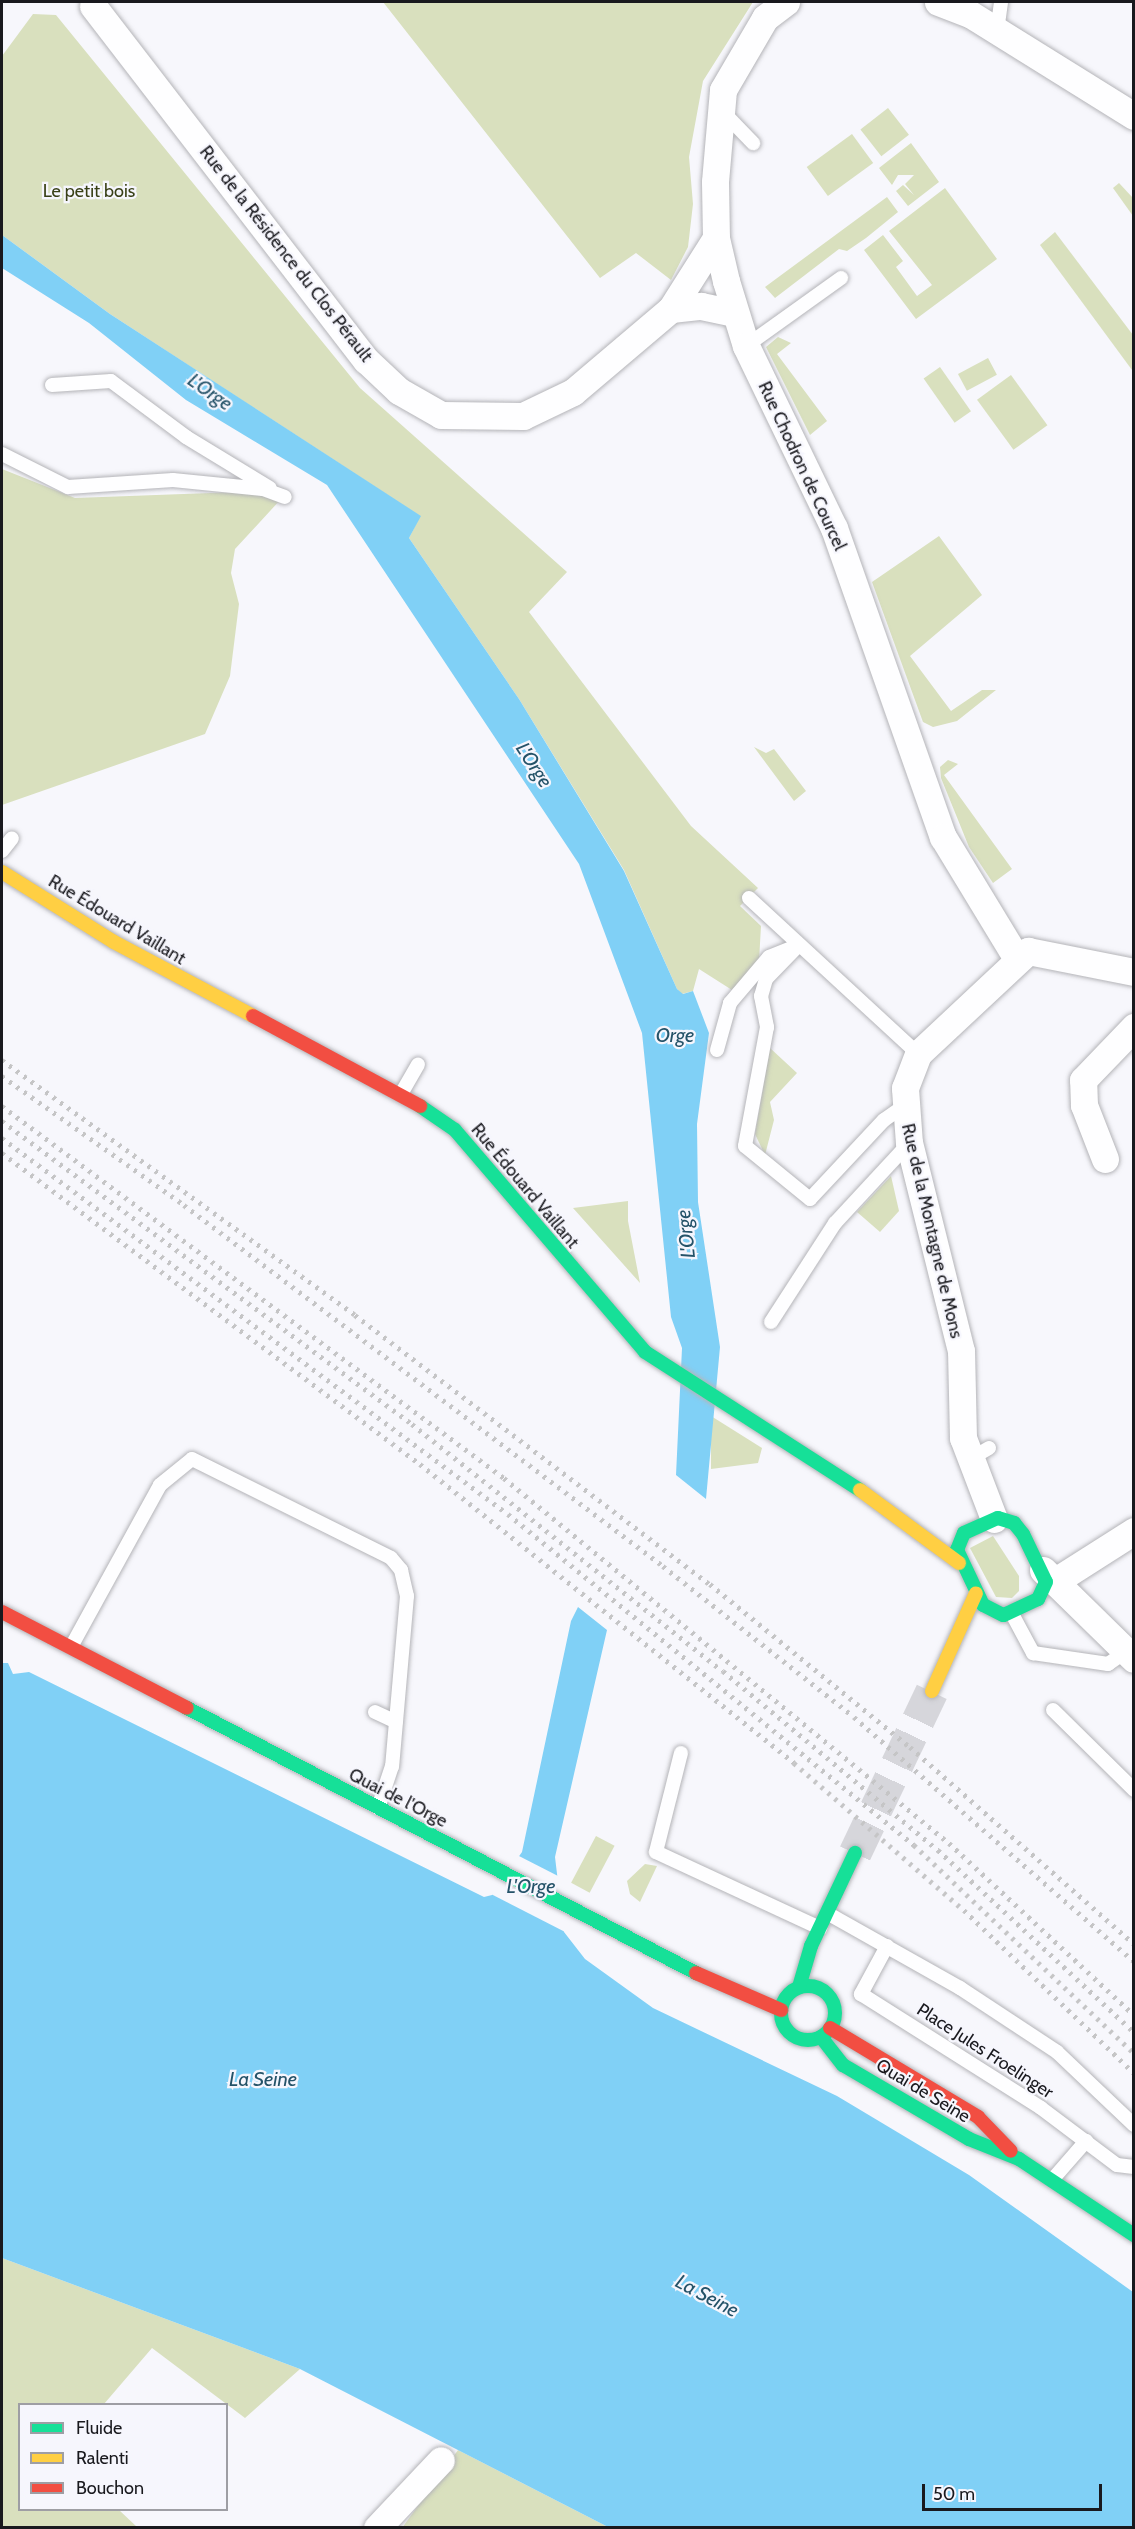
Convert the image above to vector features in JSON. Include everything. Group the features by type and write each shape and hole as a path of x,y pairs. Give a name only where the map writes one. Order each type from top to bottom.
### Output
{"street":[{"name":"Rue Chodron de Courcel","path":"786,2 765,18 742,51 723,90 716,238 734,313 746,346 834,528 943,837 1016,957"},
{"path":"938,2 997,31 1134,116"},
{"name":"Rue de la Résidence du Clos Pérault","path":"93,6 366,360 419,404 465,419 542,410 573,392 671,309 716,238"},
{"path":"671,309 701,306 734,313"},
{"name":"Rue Édouard Vaillant","path":"2,872 171,974 400,1094 455,1130 480,1156 624,1333 667,1368 925,1534 959,1563"},
{"path":"1016,957 1038,951 1134,972"},
{"name":"Rue de la Montagne de Mons","path":"994,1519 980,1454 963,1438 957,1331 909,1143 904,1106 905,1088 918,1054 1016,957"},
{"path":"1105,1159 1084,1105 1083,1080 1134,1027"},
{"path":"925,1534 964,1533 994,1519 1014,1523 1050,1575 1129,1656"},
{"path":"962,1633 991,1613 1011,1612 1038,1599 1050,1575 1134,1531"},
{"path":"964,1533 959,1563 976,1593 991,1613"},
{"path":"932,1690 962,1633 976,1593"},
{"name":"Quai de l'Orge","path":"2,1612 735,1993 781,2010"},
{"path":"799,1987 817,1987 831,1998 835,2015 825,2033 795,2037 783,2023 781,2010 799,1987 820,1928 855,1853"},
{"name":"Quai de Seine","path":"825,2033 978,2117 1019,2159"},
{"name":"Quai de Seine","path":"825,2033 843,2065 969,2139 1019,2159 1134,2235"},
{"path":"377,2528 441,2460"}],"lane":[{"path":"997,31 1001,2"},
{"path":"721,109 753,143"},
{"path":"746,346 841,278"},
{"path":"2,454 68,487 173,480 263,489 285,497 186,437 111,381 52,385"},
{"path":"2,851 12,838"},
{"path":"749,898 918,1054"},
{"path":"717,1050 730,1003 770,957 798,945"},
{"path":"798,945 766,979 761,996 766,1026 746,1146 810,1199 884,1120 904,1106"},
{"path":"400,1094 418,1065"},
{"path":"771,1322 835,1223 909,1143"},
{"path":"71,1647 160,1485 183,1462 204,1460 396,1563 406,1596 392,1766 378,1808"},
{"path":"1011,1612 1033,1653 1108,1664 1129,1656"},
{"path":"1053,1710 1134,1790"},
{"path":"375,1712 396,1722"},
{"path":"681,1753 656,1852 820,1928"},
{"name":"Place Jules Froelinger","path":"827,1913 888,1946 1057,2052 1134,2126"},
{"name":"Place Jules Froelinger","path":"888,1946 861,1994 1086,2142 1117,2165 1134,2167"},
{"path":"1052,2180 1086,2142"}],"green space":[{"path":"383,2 753,2 703,81 689,157 693,204 688,247 671,280 636,253 600,278"},
{"name":"Le petit bois","path":"33,14 56,15 360,388 567,572 529,612 691,826 758,888 740,906 761,926 759,961 732,990 699,969 693,991 682,994 677,989 624,870 519,699 409,538 420,516 110,314 2,235 2,56"},
{"path":"888,108 909,135 881,156 860,130"},
{"path":"852,134 873,163 828,196 807,167"},
{"path":"911,143 939,182 908,206 896,191 903,185 914,195 905,184 914,175 898,175 892,185 879,168"},
{"path":"1119,183 1133,198 1133,216 1113,188"},
{"path":"945,188 997,259 916,319 864,250 883,235 903,261 896,267 917,296 932,285 889,231"},
{"path":"887,197 898,212 866,238 847,251 839,249 775,298 765,287"},
{"path":"1055,232 1133,335 1132,370 1040,245"},
{"path":"778,337 791,343 777,354 827,421 810,435 766,347"},
{"path":"988,358 997,375 967,391 958,374"},
{"path":"940,367 971,411 955,423 924,378"},
{"path":"1011,375 1047,425 1013,450 977,400"},
{"path":"2,469 75,498 238,492 282,498 235,549 231,573 239,604 230,676 205,734 2,805"},
{"path":"939,536 982,595 910,656 951,711 982,690 996,690 957,721 933,727 923,722 872,582"},
{"path":"754,747 766,753 774,749 806,791 794,801"},
{"path":"948,760 958,764 944,775 1012,869 993,883 969,847 941,778 940,767"},
{"path":"770,1048 797,1073 770,1102 774,1120 765,1155 755,1134"},
{"path":"891,1176 899,1211 880,1232 857,1212"},
{"path":"628,1201 628,1221 640,1283 573,1208"},
{"path":"711,1416 762,1448 758,1463 711,1469"},
{"path":"993,1536 1019,1576 1019,1591 1012,1598 996,1597 970,1548"},
{"path":"596,1836 615,1846 590,1893 571,1883"},
{"path":"645,1864 657,1866 640,1902 630,1894 627,1881"},
{"path":"2,2258 300,2369 245,2418 152,2348 105,2403 18,2403 18,2511 120,2511 137,2527 2,2527"},
{"path":"458,2450 608,2527 402,2528"}],"water":[{"name":"Orge","path":"2,235 110,314 421,516 409,538 519,699 624,871 677,989 683,994 693,991 709,1033 697,1124 698,1202 720,1347 706,1499 676,1475 682,1348 671,1317 642,1033 579,864 327,485 186,400 89,323 2,268"},
{"name":"La Seine","path":"578,1607 607,1630 555,1857 564,1932 585,1959 653,2008 837,2096 969,2175 1133,2292 1133,2527 608,2527 300,2369 2,2258 2,1663 8,1663 13,1674 29,1672 484,1897 492,1895 522,1852 571,1621"}],"pier":[{"path":"517,1855 560,1877 571,1935 489,1893"}],"tunnel":[{"path":"855,1853 932,1691"}],"railway":[{"path":"2,1060 355,1315 710,1584 910,1747 1134,1944"},
{"path":"2,1076 184,1205 663,1566 854,1717 1134,1961"},
{"path":"2,1106 504,1478 949,1843 1134,2015"},
{"path":"2,1121 412,1424 723,1671 938,1850 1134,2032"},
{"path":"2,1138 508,1514 914,1845 1134,2053"},
{"path":"2,1153 420,1464 794,1763 964,1910 1134,2073"}],"traffic: fast":[{"path":"420,1106 455,1130 645,1352 860,1490"},
{"path":"998,1518 1014,1523 1023,1534 1046,1582 1038,1599 1003,1615 983,1605 957,1550 964,1533 998,1518"},
{"path":"187,1708 696,1973"},
{"path":"799,1987 811,1946 855,1853"},
{"path":"808,1986 818,1988 827,1994 833,2003 835,2013 833,2023 827,2032 818,2038 808,2040 798,2038 789,2032 783,2023 781,2013 783,2003 789,1994 798,1988 808,1986"},
{"path":"821,2037 843,2065 969,2139 1019,2159 1134,2235"}],"traffic: slow":[{"path":"2,872 114,942 253,1016"},
{"path":"860,1490 959,1563"},
{"path":"932,1691 976,1593"}],"traffic: jam":[{"path":"253,1016 420,1106"},
{"path":"2,1612 187,1708"},
{"path":"696,1973 781,2010"},
{"path":"830,2028 978,2117 1011,2151"}],"water label":[{"name":"L'Orge","path":"210,392"},
{"name":"L'Orge","path":"534,765"},
{"name":"L'Orge","path":"686,1234"},
{"name":"L'Orge","path":"531,1886"}]}
